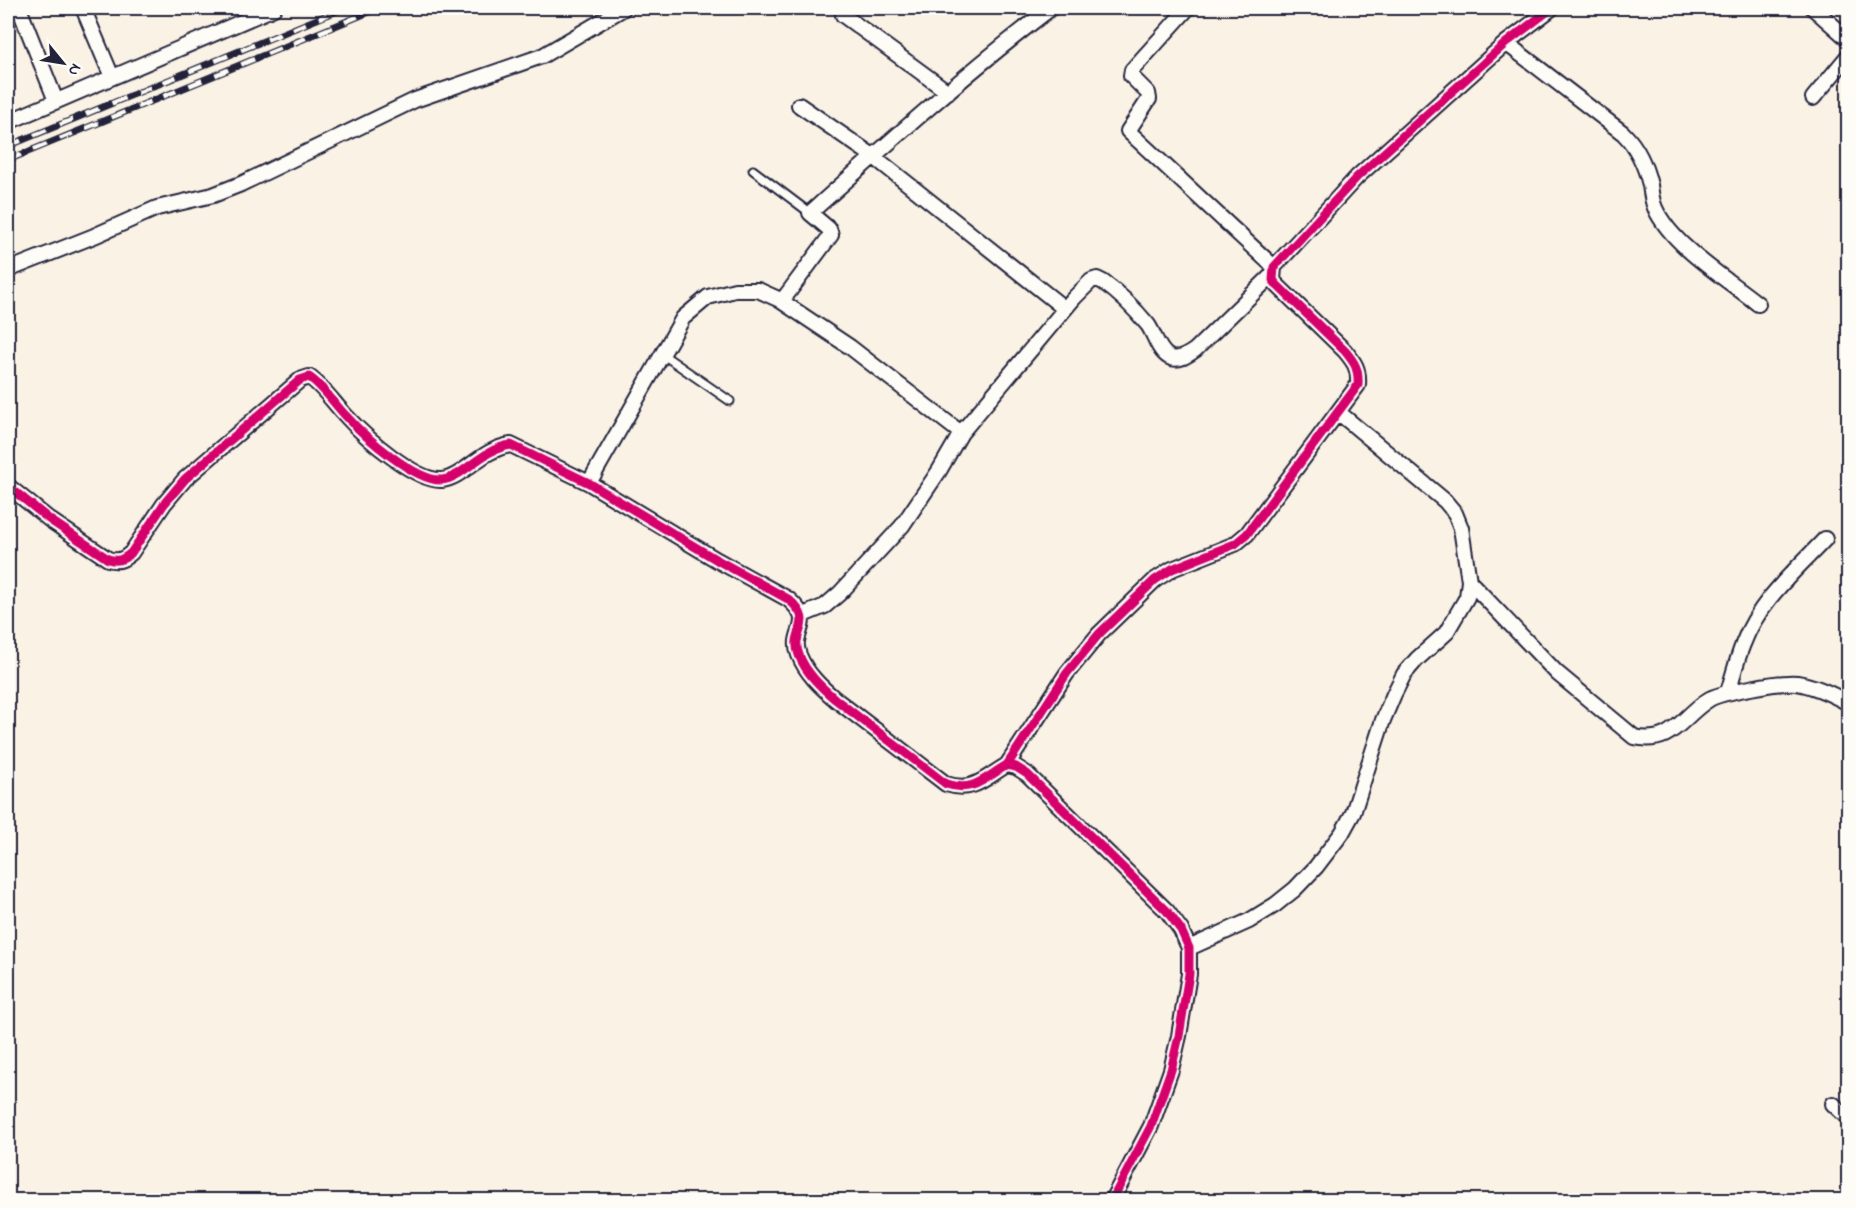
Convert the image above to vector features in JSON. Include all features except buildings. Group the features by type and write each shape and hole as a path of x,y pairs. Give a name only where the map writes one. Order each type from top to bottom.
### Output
{"street":[{"path":"19,8 57,100"},
{"path":"83,8 112,77"},
{"path":"8,122 274,8"},
{"path":"8,270 157,208 213,195 241,184 415,100 542,56 624,8"},
{"path":"782,301 831,235 829,229 810,213 948,92 1051,8"},
{"path":"8,486 50,520 108,559 124,560 185,479 305,377 313,380 350,420 386,452 412,471 427,478 440,481 451,478 498,447 511,445 589,483 717,560 788,599 798,607 802,615 797,645 799,655 818,683 933,776 958,788 970,787 1007,765 1067,673 1099,634 1155,580 1172,569 1228,547 1247,534 1358,385 1359,373 1355,363 1277,285 1273,280 1273,271 1128,130 1149,99 1148,93 1133,78 1131,72 1189,8"},
{"path":"802,615 825,606 840,593 902,526 939,471 961,432 1090,281 1097,279 1109,286 1136,311 1169,357 1177,359 1185,357 1195,350 1273,271 1357,177 1506,43 1552,8"},
{"path":"1813,8 1848,39"},
{"path":"843,15 948,92"},
{"path":"1506,43 1623,133 1635,145 1641,155 1653,206 1669,231 1758,304"},
{"path":"1812,98 1848,56"},
{"path":"799,105 873,156 1065,309"},
{"path":"589,483 683,318 708,297 735,290 759,291 782,301 850,347 961,432"},
{"path":"1189,948 1249,921 1275,905 1316,867 1342,833 1353,813 1383,720 1394,694 1410,667 1451,627 1467,597 1469,580 1461,528 1455,513 1445,501 1338,412"},
{"path":"1728,692 1743,644 1769,597 1825,539"},
{"path":"1469,580 1557,673 1634,737 1649,740 1666,735 1708,699 1728,692 1795,682 1815,687 1848,703"},
{"path":"1007,765 1028,774 1167,911 1181,930 1189,948 1189,974 1171,1070 1151,1126 1112,1200"},
{"path":"1833,1104 1848,1118"}],"lane":[{"path":"753,170 810,213"},
{"path":"662,354 730,401"}],"railway":[{"path":"8,146 344,8"},
{"path":"8,160 379,8"}],"cycle path":[{"path":"1007,765 1067,673 1099,634 1155,580 1172,569 1235,544 1247,534 1358,385 1356,366 1345,351 1277,285 1273,280 1274,267 1357,177 1506,43 1552,8"},
{"path":"8,486 50,520 108,559 120,560 131,553 164,504 185,479 300,380 309,377 365,435 391,456 419,474 431,479 450,478 491,452 511,445 589,483 717,560 788,599 801,615 802,621 797,639 799,655 806,668 824,690 946,784 964,787 972,785 1007,765 1016,767 1027,774 1167,911 1181,930 1189,948 1189,974 1171,1070 1151,1126 1112,1200"}]}
